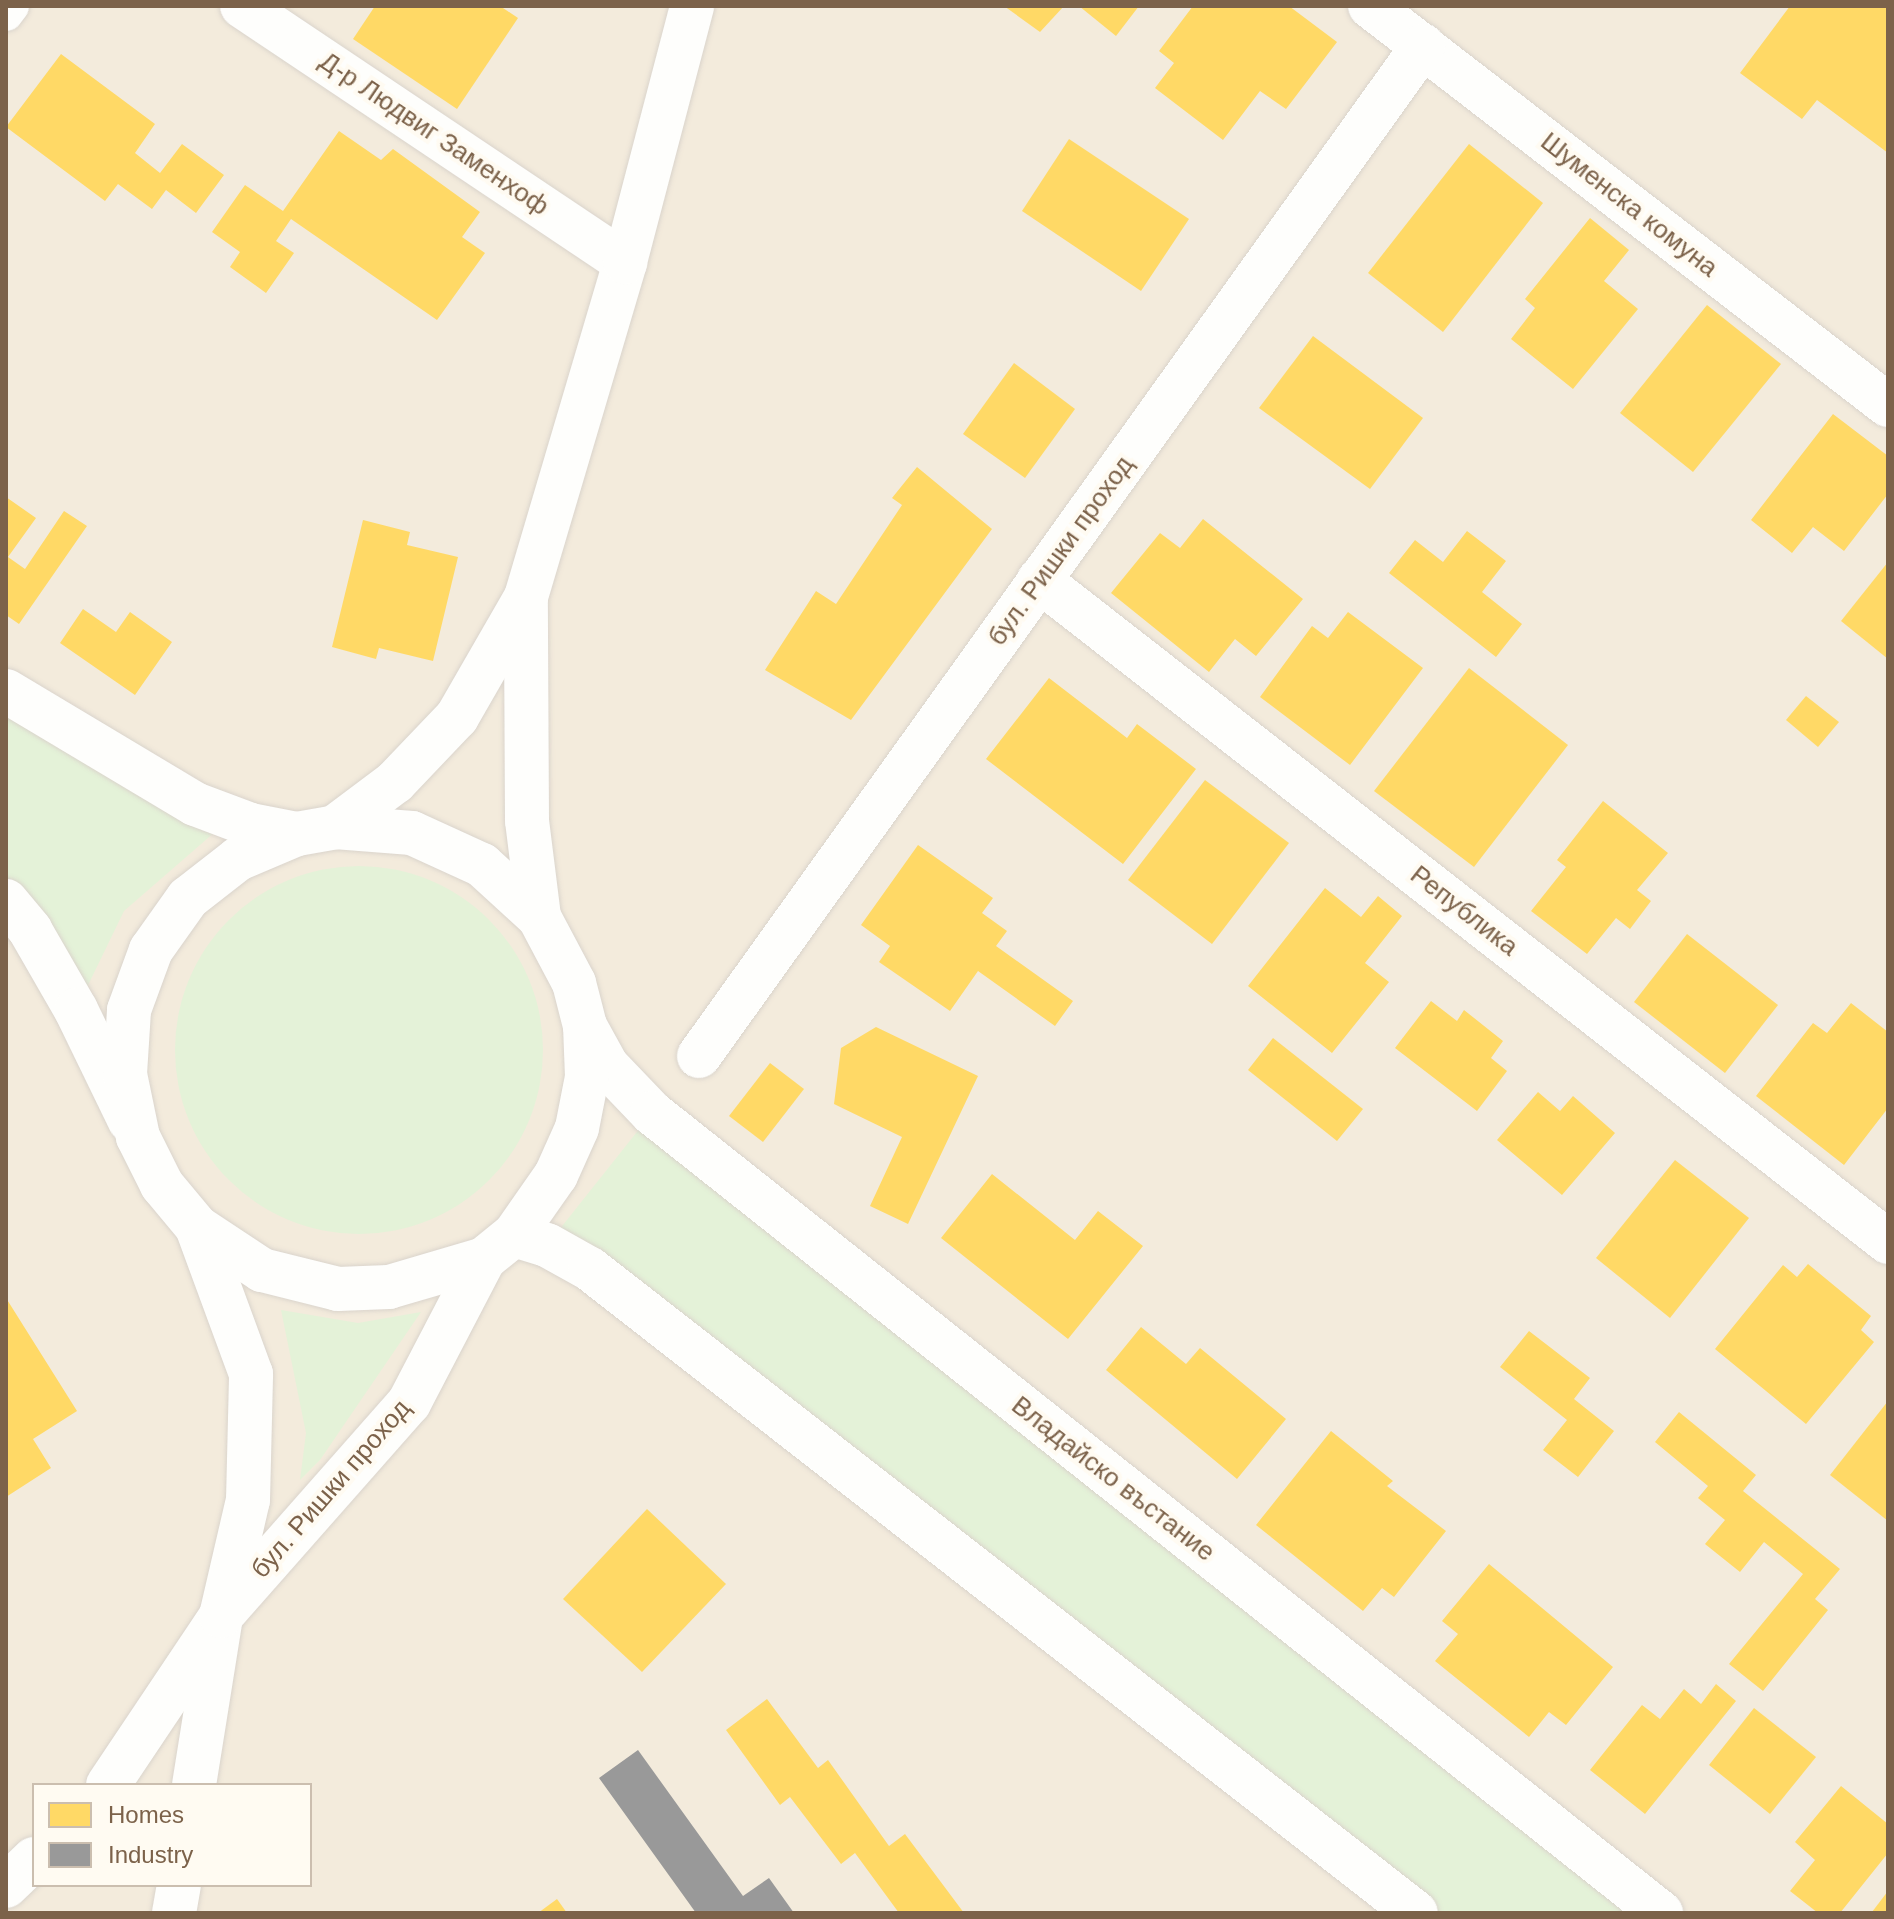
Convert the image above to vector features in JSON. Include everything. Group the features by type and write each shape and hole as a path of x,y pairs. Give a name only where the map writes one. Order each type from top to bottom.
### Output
{"street":[{"name":"Д-р Людвиг Заменхоф","path":"242,6 625,262"},
{"name":"бул. Ришки проход","path":"221,1616 248,1500 251,1374 197,1227 162,1185 138,1137 125,1074 129,1010 151,950 188,898 238,859 316,831 395,782 457,717 526,597 625,262 692,6"},
{"name":"Шуменска комуна","path":"1370,6 1888,405"},
{"name":"бул. Ришки проход","path":"699,1056 1423,46"},
{"name":"Република","path":"1039,580 1888,1242"},
{"name":"бул. Ришки проход","path":"109,1783 221,1616 409,1403 499,1247 556,1175 577,1128 587,1077 585,1026 574,983 539,917 527,821 526,597"},
{"path":"6,691 195,804 251,825 316,831 412,833 482,865 539,917"},
{"path":"6,901 30,930 76,1010 138,1137"},
{"name":"Владайско въстание","path":"585,1026 607,1066 652,1113 1661,1913"},
{"path":"197,1227 262,1270 338,1289 389,1287 499,1247 547,1245 590,1269 1416,1913"},
{"path":"194,1783 221,1616"},
{"path":"6,1886 32,1861"},
{"path":"174,1913 179,1887"}],"lane":[{"path":"6,14 12,6"}],"shaded area":[{"path":"6,6 1888,6 1888,1913 6,1913"}],"green space":[{"path":"6,691 231,818 124,911 76,1010 6,901"},
{"path":"359,866 395,870 429,880 461,897 489,920 512,948 529,980 539,1014 543,1050 539,1086 529,1120 512,1152 489,1180 461,1203 429,1220 395,1230 359,1234 323,1230 289,1220 257,1203 229,1180 206,1152 189,1120 179,1086 175,1050 179,1014 189,980 206,948 229,920 257,897 289,880 323,870"},
{"path":"652,1113 1661,1913 1416,1913 547,1245"},
{"path":"281,1310 358,1323 421,1312 320,1460 300,1480 306,1433"}],"building: Homes":[{"path":"375,6 500,6 518,18 457,109 353,39"},
{"path":"1004,6 1064,6 1040,32"},
{"path":"1079,6 1139,6 1116,36"},
{"path":"1193,6 1289,6 1337,42 1286,109 1260,91 1223,140 1155,88 1174,63 1159,51"},
{"path":"1790,6 1888,6 1888,153 1817,100 1802,119 1740,73"},
{"path":"61,54 155,124 135,153 160,173 182,144 224,175 196,213 166,190 152,209 118,184 105,201 6,127"},
{"path":"339,131 381,160 393,149 480,212 462,237 485,253 437,320 291,219 276,241 294,253 266,293 230,267 240,252 212,232 245,185 283,211"},
{"path":"1069,139 1189,219 1141,291 1022,211"},
{"path":"1469,144 1543,203 1443,332 1368,273"},
{"path":"1590,218 1629,250 1604,281 1638,309 1573,389 1511,339 1535,308 1525,299"},
{"path":"1707,305 1781,364 1693,472 1620,413"},
{"path":"1313,336 1423,418 1370,489 1259,408"},
{"path":"1014,363 1075,409 1025,478 963,434"},
{"path":"1833,414 1888,456 1888,494 1844,551 1813,527 1792,553 1751,520"},
{"path":"917,467 992,529 851,720 765,670 816,591 836,604 902,505 892,498"},
{"path":"6,497 36,518 8,557 25,569 64,511 87,526 19,624 6,615"},
{"path":"1203,519 1303,599 1256,656 1235,639 1209,672 1111,593 1160,533 1180,548"},
{"path":"363,520 410,532 407,545 458,557 433,661 379,648 376,659 332,647"},
{"path":"1467,531 1506,561 1482,592 1522,624 1496,657 1389,573 1415,540 1443,562"},
{"path":"1888,562 1888,659 1841,621"},
{"path":"83,609 116,632 130,612 172,642 135,695 60,643"},
{"path":"1348,612 1423,668 1350,765 1260,697 1312,626 1328,638"},
{"path":"1469,668 1568,745 1474,867 1374,791"},
{"path":"1049,678 1127,738 1137,724 1196,769 1123,864 986,759"},
{"path":"1806,696 1839,722 1818,747 1786,720"},
{"path":"1205,780 1289,843 1212,944 1128,880"},
{"path":"1603,801 1668,853 1637,890 1651,901 1630,929 1616,918 1587,954 1531,911 1566,867 1557,860"},
{"path":"918,845 993,898 982,913 1007,931 996,946 1073,1001 1055,1026 978,971 950,1011 879,962 890,946 861,925"},
{"path":"1325,888 1361,917 1378,896 1402,916 1365,963 1389,982 1332,1053 1248,986"},
{"path":"1687,934 1778,1005 1725,1073 1634,1002"},
{"path":"1431,1001 1457,1021 1464,1010 1503,1041 1491,1058 1507,1071 1477,1111 1395,1048"},
{"path":"1851,1003 1888,1032 1888,1108 1844,1165 1756,1096 1813,1023 1827,1033"},
{"path":"876,1027 978,1076 908,1224 870,1206 902,1137 834,1104 841,1048"},
{"path":"1273,1038 1363,1109 1337,1141 1248,1070"},
{"path":"770,1063 804,1089 763,1142 729,1116"},
{"path":"1538,1092 1560,1111 1573,1096 1615,1133 1562,1195 1497,1140"},
{"path":"1675,1160 1749,1218 1670,1318 1596,1258"},
{"path":"992,1174 1075,1240 1098,1211 1143,1246 1068,1339 941,1238"},
{"path":"1808,1264 1871,1316 1861,1330 1874,1342 1806,1424 1715,1349 1783,1265 1797,1277"},
{"path":"6,1298 77,1411 33,1439 51,1468 6,1497"},
{"path":"1141,1327 1186,1364 1200,1348 1286,1419 1237,1479 1106,1370"},
{"path":"1529,1331 1590,1378 1574,1399 1614,1431 1578,1477 1543,1450 1567,1420 1500,1367"},
{"path":"1888,1401 1888,1521 1830,1475"},
{"path":"1679,1412 1756,1475 1743,1491 1840,1569 1815,1599 1828,1610 1763,1691 1729,1664 1803,1574 1764,1542 1740,1572 1705,1544 1725,1520 1698,1498 1708,1486 1655,1442"},
{"path":"1331,1431 1393,1481 1387,1486 1446,1531 1394,1597 1382,1588 1363,1611 1256,1525"},
{"path":"647,1509 726,1584 642,1672 563,1599"},
{"path":"1489,1564 1613,1667 1566,1725 1549,1712 1529,1737 1435,1661 1458,1634 1442,1621"},
{"path":"1716,1684 1736,1701 1645,1814 1590,1770 1642,1705 1660,1719 1684,1689 1701,1704"},
{"path":"767,1699 818,1768 828,1760 889,1846 905,1834 964,1913 899,1913 855,1853 841,1864 790,1797 780,1805 726,1730"},
{"path":"1754,1708 1816,1757 1770,1814 1709,1765"},
{"path":"1841,1786 1888,1824 1888,1853 1840,1913 1818,1913 1790,1891 1815,1860 1795,1842"},
{"path":"1888,1891 1888,1913 1873,1913 1872,1912"},
{"path":"557,1899 567,1913 538,1913"}],"building: Industry":[{"path":"638,1750 743,1896 769,1878 794,1913 696,1913 599,1778"}]}
